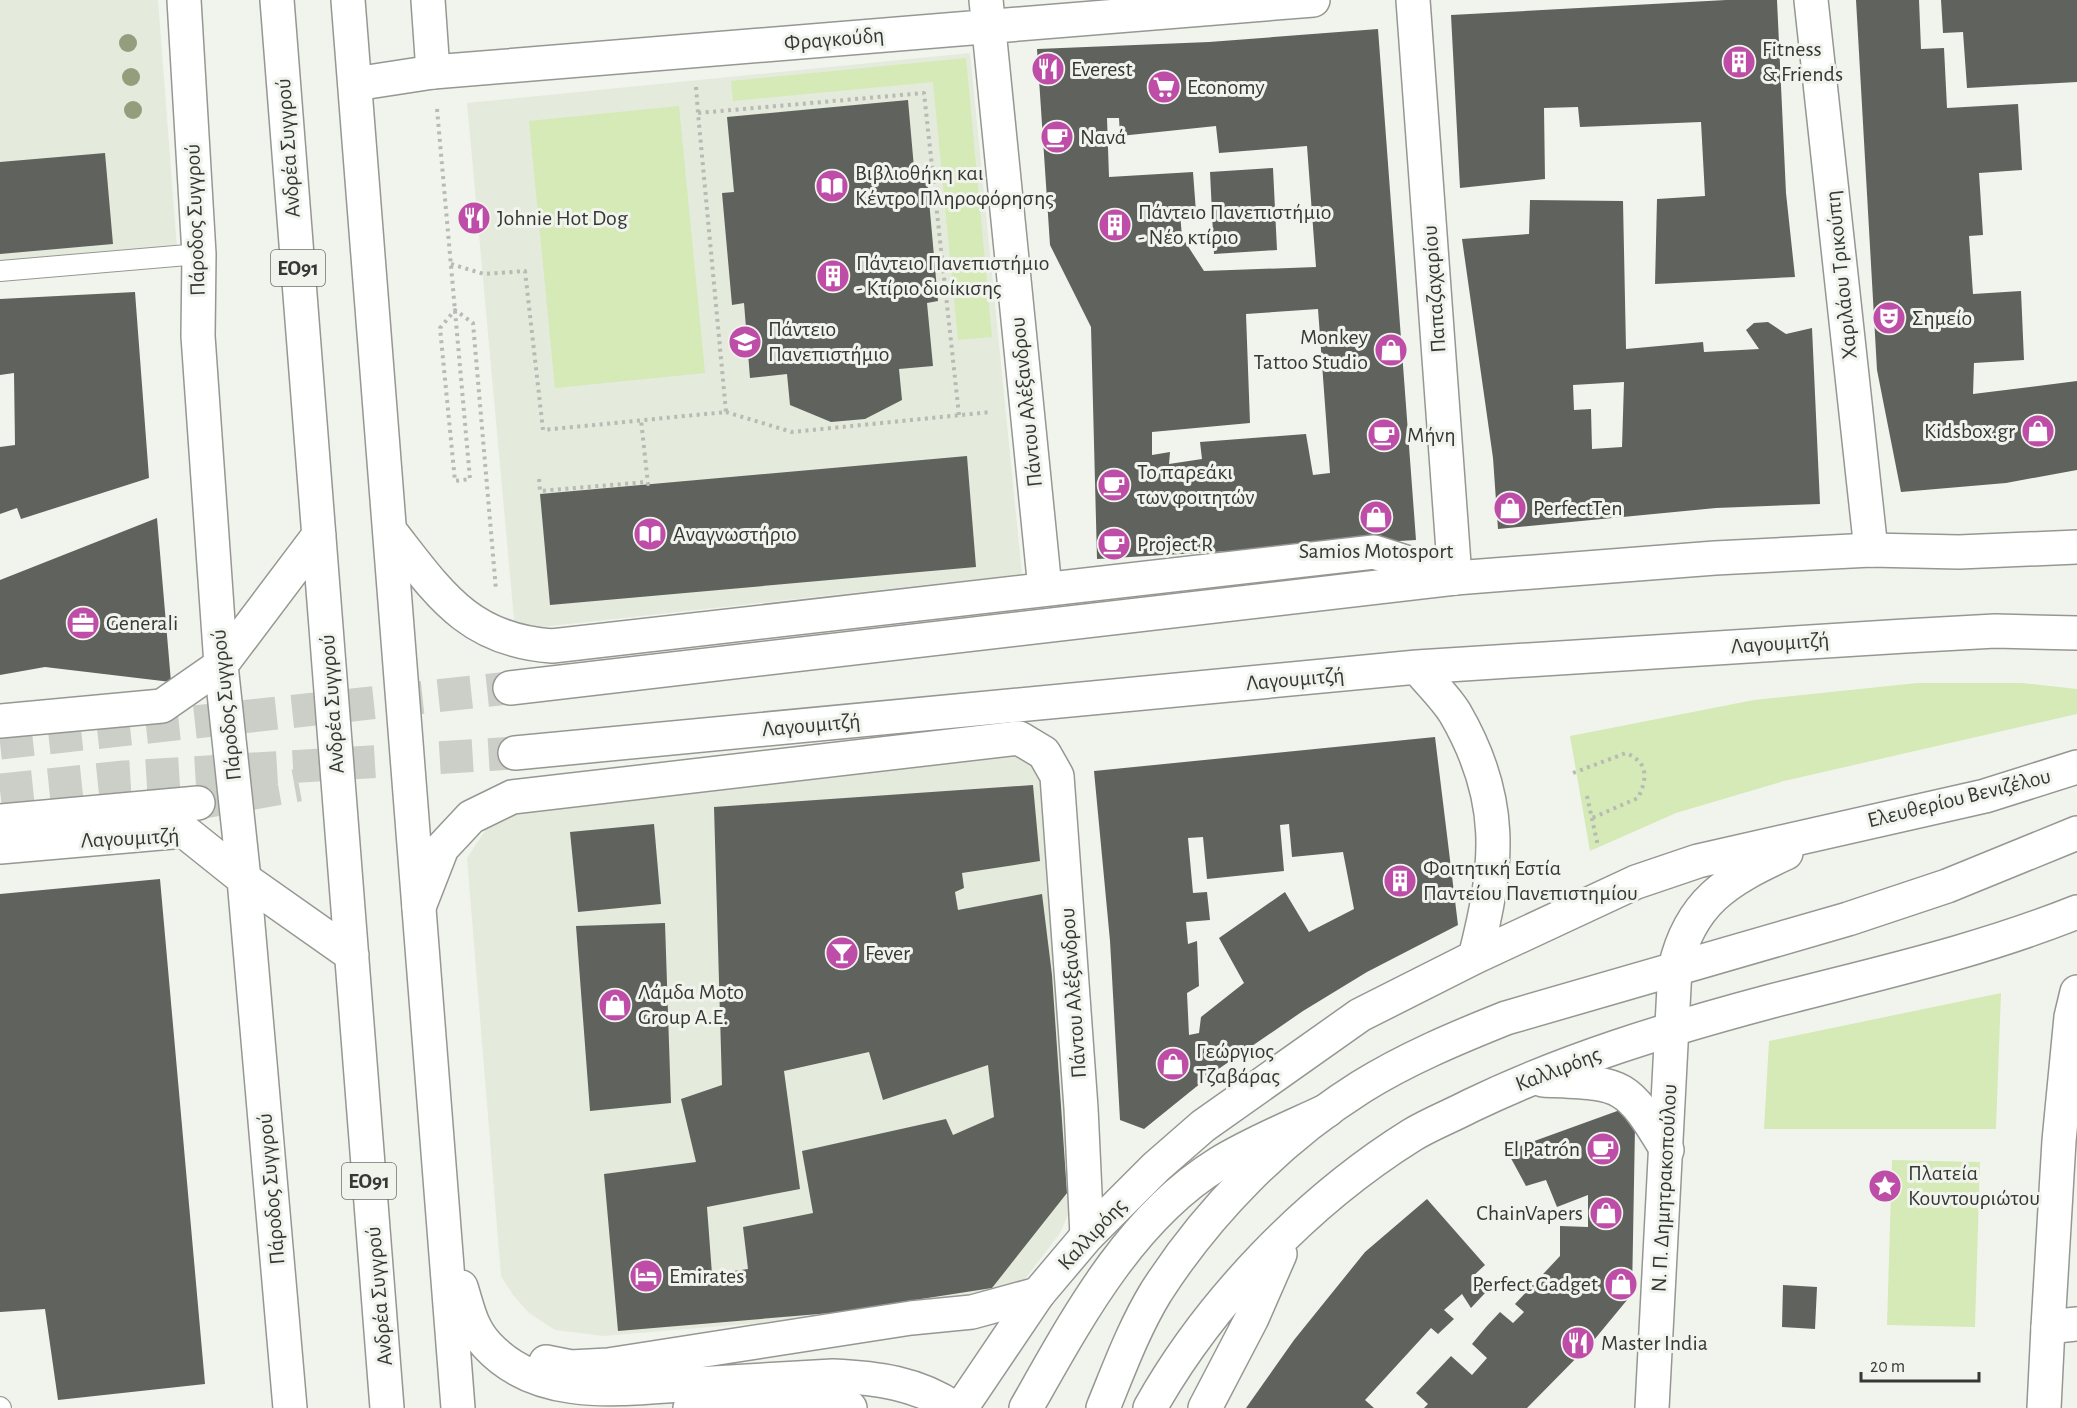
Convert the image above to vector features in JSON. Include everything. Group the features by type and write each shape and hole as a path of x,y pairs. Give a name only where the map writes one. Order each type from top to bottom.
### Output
{"main road":[{"name":"Πάροδος Συγγρού","path":"184,0 199,254 198,336 221,665 244,879 290,1408"},
{"name":"Ανδρέα Συγγρού","path":"277,0 387,1408"},
{"path":"348,0 458,1408"},
{"path":"428,0 433,72"},
{"name":"Φραγκούδη","path":"355,84 433,72 987,13 1313,0"},
{"name":"Παπαζαχαρίου","path":"1413,0 1455,579"},
{"name":"Χαριλάου Τρικούπη","path":"1811,0 1871,550"},
{"name":"Πάντου Αλέξανδρου","path":"987,13 1045,588"},
{"path":"390,531 431,582 480,627 500,637 528,644 552,646 1374,552 1455,579"},
{"path":"0,721 162,706 221,665 319,535"},
{"path":"510,688 1455,579 1715,558 1871,550 1959,552 2077,547"},
{"name":"Λαγουμιτζή","path":"515,753 1417,667 1905,636 1995,632 2077,633"},
{"path":"1417,667 1454,712 1475,755 1491,798 1494,857 1488,906 1475,957"},
{"name":"Λαγουμιτζή","path":"419,907 442,848 471,817 512,797 1019,738 1044,753"},
{"name":"Πάντου Αλέξανδρου","path":"1044,753 1057,776 1082,1108 1087,1236"},
{"name":"Ελευθερίου Βενιζέλου","path":"1842,827 1985,796 2077,767"},
{"path":"0,820 198,803"},
{"name":"Καλλιρόης","path":"961,1408 1038,1294 1087,1236 1156,1167 1203,1126 1360,1015 1475,957 1636,882 1698,861 1842,827"},
{"name":"Ν. Π. Δημητρακοπούλου","path":"1652,1408 1675,968 1681,940 1697,914 1722,887 1755,867 1842,827"},
{"name":"Λαγουμιτζή","path":"0,847 184,831 244,879 352,955"},
{"path":"1103,1408 1125,1353 1156,1292 1218,1210 1254,1172 1328,1110 1363,1086 1468,1033 1506,1018 1848,919 1936,890 2077,833"},
{"name":"Καλλιρόης","path":"1150,1408 1168,1376 1231,1294 1289,1233 1337,1186 1414,1134 1529,1079 1616,1047 1769,1002 1897,971 2014,937 2077,912"},
{"path":"2044,1408 2063,1325 2059,1141 2072,1017 2077,992"},
{"path":"1529,1079 1597,1083 1621,1089 1645,1114 1667,1150"},
{"path":"1026,1408 1101,1283 1130,1244 1171,1199 1218,1164 1328,1110"},
{"path":"444,1228 470,1322 486,1345 506,1362 530,1374 564,1385 614,1391 833,1376 894,1382 932,1394 954,1408"},
{"path":"1205,1408 1252,1318 1289,1233"},
{"path":"464,1296 518,1351 543,1361 571,1367 619,1363 910,1318 951,1315 1038,1294"},
{"path":"690,1408 747,1406 798,1400 834,1401 850,1408"},
{"path":"747,1406 782,1408"}],"lane":[{"path":"0,271 199,254"}],"path":[{"path":"433,72 451,264 470,479 455,481 440,327 455,310"},
{"path":"726,412 698,113 924,93 958,415"},
{"path":"451,264 484,274 525,271 543,430 726,412 792,432 1026,408"},
{"path":"455,310 473,323 500,637"},
{"path":"539,479 540,491 646,482 648,484 641,420"},
{"path":"1573,773 1626,753 1637,758 1645,769 1646,783 1638,798 1592,818"},
{"path":"1587,796 1598,846"}],"shaded area":[{"path":"0,0 158,0 177,249 0,264"},
{"name":"Πάντειο Πανεπιστήμιο","path":"970,53 1022,574 515,630 467,103"},
{"path":"1028,746 1045,771 1083,1182 1060,1233 1019,1287 970,1305 603,1336 555,1330 529,1313 513,1295 501,1276 467,858 489,825 506,810"}],"green space":[{"path":"966,58 992,337 958,340 933,82 733,101 731,81"},
{"path":"679,106 705,373 555,388 529,121"},
{"path":"1917,683 2022,683 2077,689 2077,714 1784,781 1676,813 1590,851 1570,736 1754,700"},
{"path":"2001,993 1996,1129 1764,1129 1769,1041"},
{"path":"1892,1160 1980,1162 1975,1327 1887,1325"}],"building":[{"path":"1726,0 1777,0 1786,193 1795,277 1655,284 1657,199 1705,196 1701,122 1580,127 1578,107 1544,108 1545,179 1460,188 1451,15"},
{"path":"1856,0 1919,0 1921,49 1944,48 1947,108 2018,104 2022,170 1979,173 1983,235 1969,236 1973,294 2021,291 2024,360 1974,363 1973,394 2077,381 2077,470 2006,483 1901,492 1877,370"},
{"path":"1941,0 2077,0 2077,82 1967,88 1963,32 1943,33"},
{"path":"1378,29 1416,540 1097,559 1091,327 1050,245 1037,49 1209,42","holes":["1107,118 1119,118 1120,136 1216,126 1219,153 1307,146 1316,267 1204,271 1182,237 1180,213 1196,212 1193,172 1109,177","1318,309 1330,473 1313,475 1306,434 1200,442 1202,459 1169,464 1170,452 1152,455 1152,432 1250,423 1246,314"]},
{"name":"Πάντειο Πανεπιστήμιο - Κτίριο διοίκισης","path":"908,100 915,179 927,178 938,301 927,303 933,366 899,369 902,400 865,419 831,422 790,405 787,374 750,378 744,303 732,305 722,193 734,192 727,117"},
{"path":"105,153 113,244 0,254 0,162"},
{"path":"1273,168 1277,250 1214,254 1210,172"},
{"path":"1530,200 1623,201 1626,349 1703,342 1704,352 1759,349 1746,330 1754,323 1768,322 1786,334 1812,328 1820,504 1716,508 1498,529 1493,458 1462,239 1529,234","holes":["1624,382 1622,447 1592,449 1591,409 1574,410 1573,385"]},
{"path":"135,292 149,478 21,519 17,508 0,514 0,447 15,445 14,373 0,375 0,299"},
{"path":"967,456 976,567 550,605 540,494"},
{"name":"Generali","path":"157,518 171,682 45,667 0,675 0,580"},
{"path":"1435,737 1458,925 1367,972 1303,1011 1217,1070 1144,1129 1120,1120 1110,941 1094,771","holes":["1289,824 1292,857 1343,852 1354,909 1309,932 1285,892 1219,938 1244,983 1201,1017 1199,1033 1189,1035 1187,993 1199,986 1197,941 1188,944 1186,922 1210,920 1207,892 1193,893 1188,838 1203,837 1207,879 1284,871 1280,825"]},
{"path":"1033,785 1040,861 962,873 964,888 955,892 958,910 1042,894 1052,975 1067,1193 992,1288 831,1313 618,1331 604,1174 696,1162 681,1099 722,1085 714,807","holes":["869,1052 883,1100 988,1065 994,1117 953,1135 946,1119 802,1151 813,1213 743,1227 748,1269 712,1274 707,1207 800,1189 784,1071"]},
{"path":"654,824 661,904 578,912 570,832"},
{"path":"160,879 205,1384 58,1400 45,1309 0,1312 0,894"},
{"path":"665,923 671,1103 590,1111 576,926"},
{"path":"1620,1110 1635,1127 1632,1294 1594,1340 1527,1408 1424,1408 1428,1404 1416,1393 1451,1356 1472,1375 1487,1358 1472,1344 1486,1327 1500,1312 1513,1323 1524,1312 1515,1304 1560,1256 1560,1226 1588,1227 1588,1195 1557,1207 1546,1180 1526,1186 1507,1151"},
{"path":"1427,1199 1485,1265 1472,1277 1486,1292 1471,1308 1462,1294 1444,1310 1454,1319 1438,1334 1431,1328 1365,1400 1374,1408 1246,1408 1294,1340 1365,1252"},
{"path":"1783,1285 1817,1287 1815,1329 1782,1327"}],"tunnel":[{"path":"0,743 510,688"},
{"path":"0,790 124,777 515,753"},
{"path":"198,803 299,785"}],"place":[{"name":"Fitness & Friends","path":"1739,62"},
{"name":"Everest","path":"1048,69"},
{"name":"Economy","path":"1164,87"},
{"name":"Νανά","path":"1057,137"},
{"name":"Βιβλιοθήκη και Κέντρο Πληροφόρησης","path":"832,186"},
{"name":"Johnie Hot Dog","path":"474,218"},
{"name":"Πάντειο Πανεπιστήμιο - Νέο κτίριο","path":"1115,225"},
{"name":"Πάντειο Πανεπιστήμιο - Κτίριο διοίκισης","path":"833,276"},
{"name":"Σημείο","path":"1889,318"},
{"name":"Πάντειο Πανεπιστήμιο","path":"745,342"},
{"name":"Monkey Tattoo Studio","path":"1391,350"},
{"name":"Kidsbox.gr","path":"2038,431"},
{"name":"Μήνη","path":"1384,435"},
{"name":"Το παρεάκι των φοιτητών","path":"1114,485"},
{"name":"PerfectTen","path":"1510,508"},
{"name":"Samios Motosport","path":"1376,517"},
{"name":"Aναγνωστήριο","path":"650,534"},
{"name":"Project R","path":"1114,544"},
{"name":"Generali","path":"83,623"},
{"name":"Φοιτητική Εστία Παντείου Πανεπιστημίου","path":"1400,881"},
{"name":"Fever","path":"842,953"},
{"name":"Λάμδα Moto Group Α.Ε.","path":"615,1005"},
{"name":"Γεώργιος Τζαβάρας","path":"1173,1064"},
{"name":"El Patrón","path":"1603,1149"},
{"name":"Πλατεία Κουντουριώτου","path":"1885,1186"},
{"name":"ChainVapers","path":"1606,1213"},
{"name":"Emirates","path":"646,1276"},
{"name":"Perfect Gadget","path":"1621,1284"},
{"name":"Master India","path":"1578,1343"}]}
